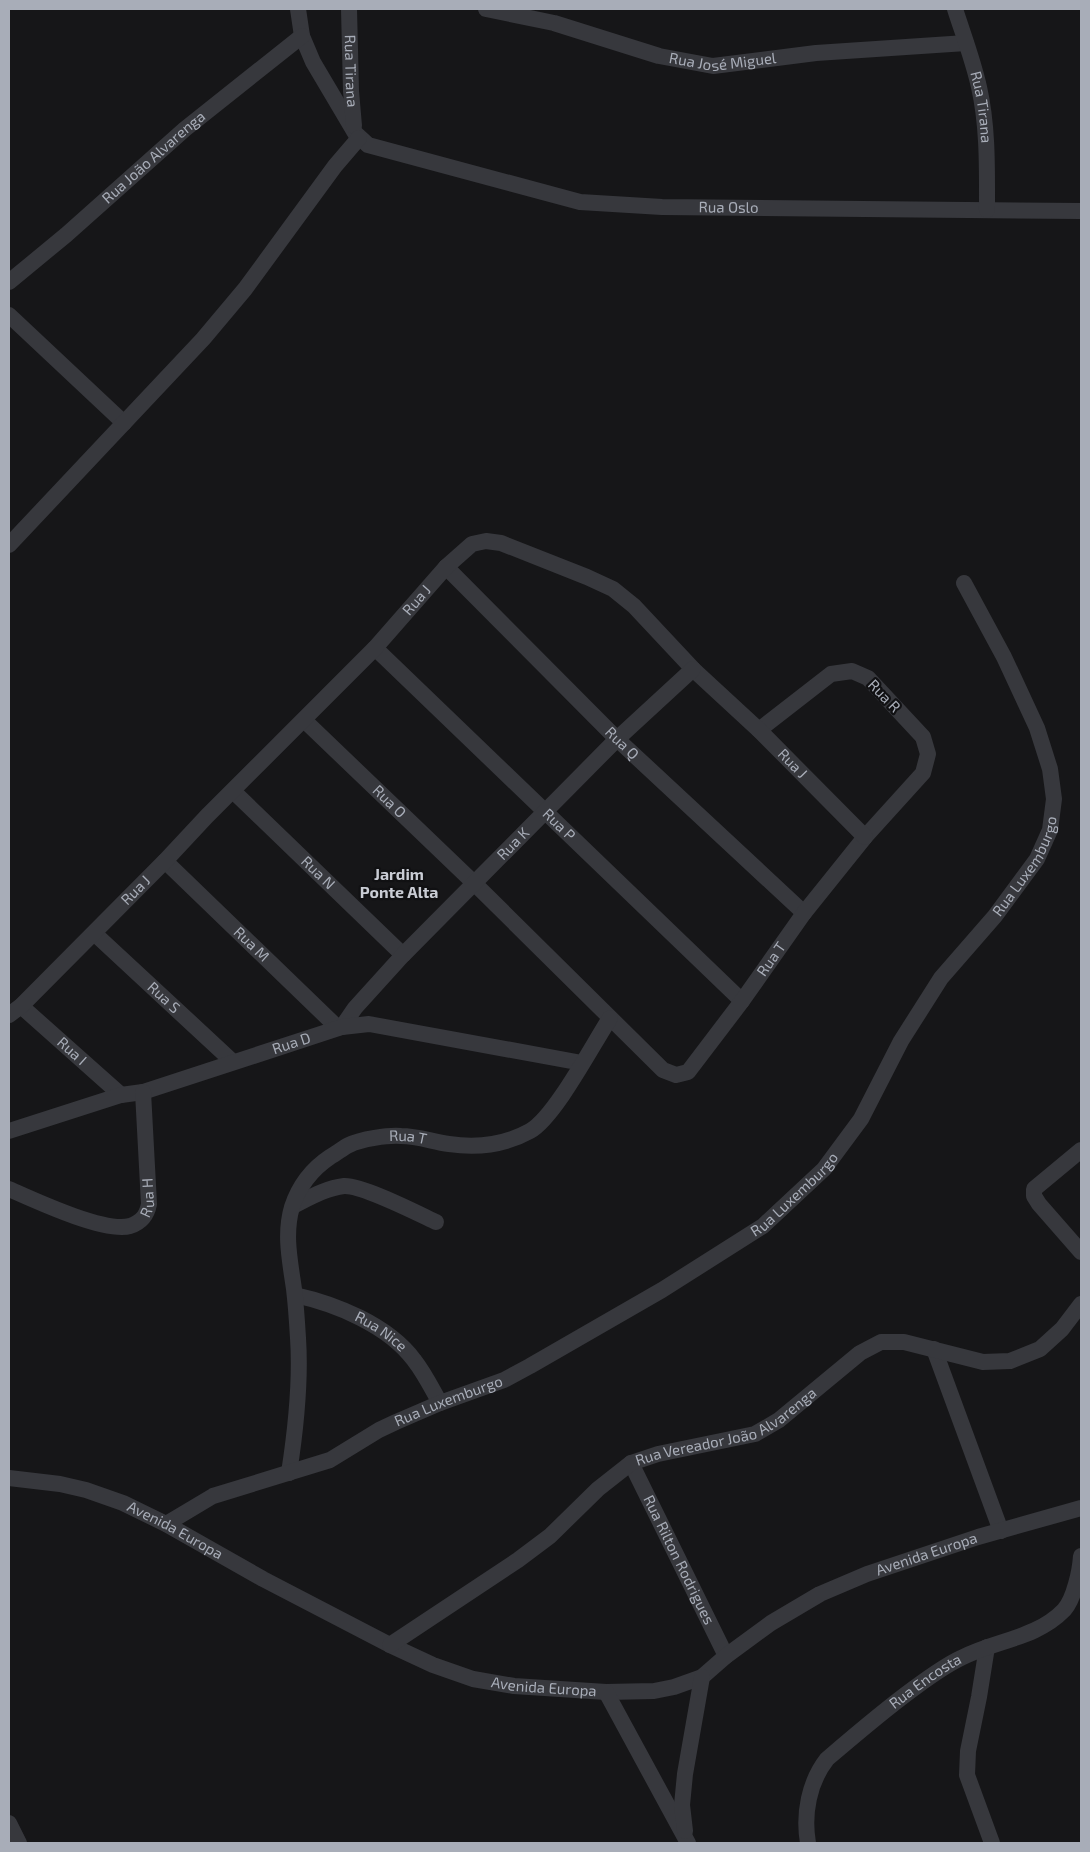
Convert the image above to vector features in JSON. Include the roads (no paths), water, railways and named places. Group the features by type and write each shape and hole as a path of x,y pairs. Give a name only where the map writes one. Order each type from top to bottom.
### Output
{"street":[{"name":"Rua Tirana","path":"349,9 351,91 357,136"},
{"name":"Rua José Miguel","path":"486,9 554,24 659,56 713,66 816,54 966,43"},
{"name":"Rua Tirana","path":"954,9 979,86 985,120 987,210"},
{"path":"9,545 203,339 239,296 357,136 322,80 302,36 298,10"},
{"name":"Rua João Alvarenga","path":"9,282 66,235 184,129 302,36"},
{"name":"Rua Oslo","path":"357,136 368,145 381,150 492,177 580,202 662,207 1081,211"},
{"path":"9,315 124,423"},
{"name":"Rua J","path":"15,1011 375,648 446,568 472,544 486,541 501,543 588,577 613,589 634,606 693,669 759,730 865,837"},
{"name":"Rua Q","path":"446,568 617,739 804,913"},
{"name":"Rua Luxemburgo","path":"166,1524 213,1496 330,1460 379,1430 440,1403 504,1380 530,1366 662,1290 763,1226 824,1169 861,1119 901,1041 941,978 995,916 1037,859 1050,830 1054,799 1050,769 1037,728 1004,657 964,583"},
{"name":"Rua P","path":"375,648 742,1001"},
{"name":"Rua K","path":"340,1027 354,1008 402,955 617,739 693,669"},
{"name":"Rua R","path":"759,730 831,674 852,672 868,678 923,737 928,754 923,773"},
{"name":"Rua O","path":"304,720 474,883"},
{"name":"Rua T","path":"474,883 663,1070 676,1075 688,1072 742,1001 804,913 865,837 923,773"},
{"name":"Rua N","path":"233,791 402,955"},
{"name":"Rua M","path":"165,861 340,1027"},
{"name":"Rua S","path":"94,933 233,1062"},
{"name":"Rua I","path":"15,1011 121,1095"},
{"name":"Rua T","path":"289,1473 297,1417 300,1368 288,1224 303,1183 318,1165 351,1144 375,1138 399,1135 450,1144 482,1146 507,1141 532,1130 552,1110 610,1018"},
{"name":"Rua D","path":"9,1132 121,1095 143,1092 340,1027 369,1024 582,1063"},
{"name":"Rua H","path":"9,1189 75,1216 115,1226 128,1226 137,1223 147,1213 149,1204 143,1092"},
{"path":"1081,1150 1034,1189 1034,1196 1038,1204 1081,1252"},
{"path":"293,1206 330,1189 346,1186 362,1190 436,1222"},
{"name":"Rua Nice","path":"294,1295 322,1301 357,1315 390,1337 413,1358 440,1403"},
{"name":"Rua Vereador João Alvarenga","path":"390,1645 550,1536 598,1489 631,1463 658,1454 755,1434 779,1420 860,1353 881,1342 904,1342 984,1362 1010,1361 1040,1349 1062,1329 1081,1304"},
{"path":"934,1349 1001,1531"},
{"name":"Rua Rilton Rodrigues","path":"631,1463 726,1656"},
{"name":"Avenida Europa","path":"9,1478 60,1484 86,1490 123,1503 166,1524 263,1579 433,1666 473,1679 514,1686 606,1692 654,1690 674,1687 702,1677 726,1656 771,1623 820,1594 867,1574 1001,1531 1081,1508"},
{"name":"Rua Encosta","path":"808,1843 807,1812 810,1790 818,1771 828,1759 897,1701 933,1675 961,1658 987,1647 1016,1639 1041,1628 1064,1609 1070,1599 1081,1556"},
{"path":"987,1647 968,1751 967,1775 992,1843"},
{"path":"688,1843 682,1815 685,1774 702,1677"},
{"path":"606,1692 688,1843"},
{"path":"654,1782 668,1784 685,1774"},
{"path":"9,1823 19,1843"}],"district":[{"name":"Jardim Ponte Alta","path":"399,883"}]}
